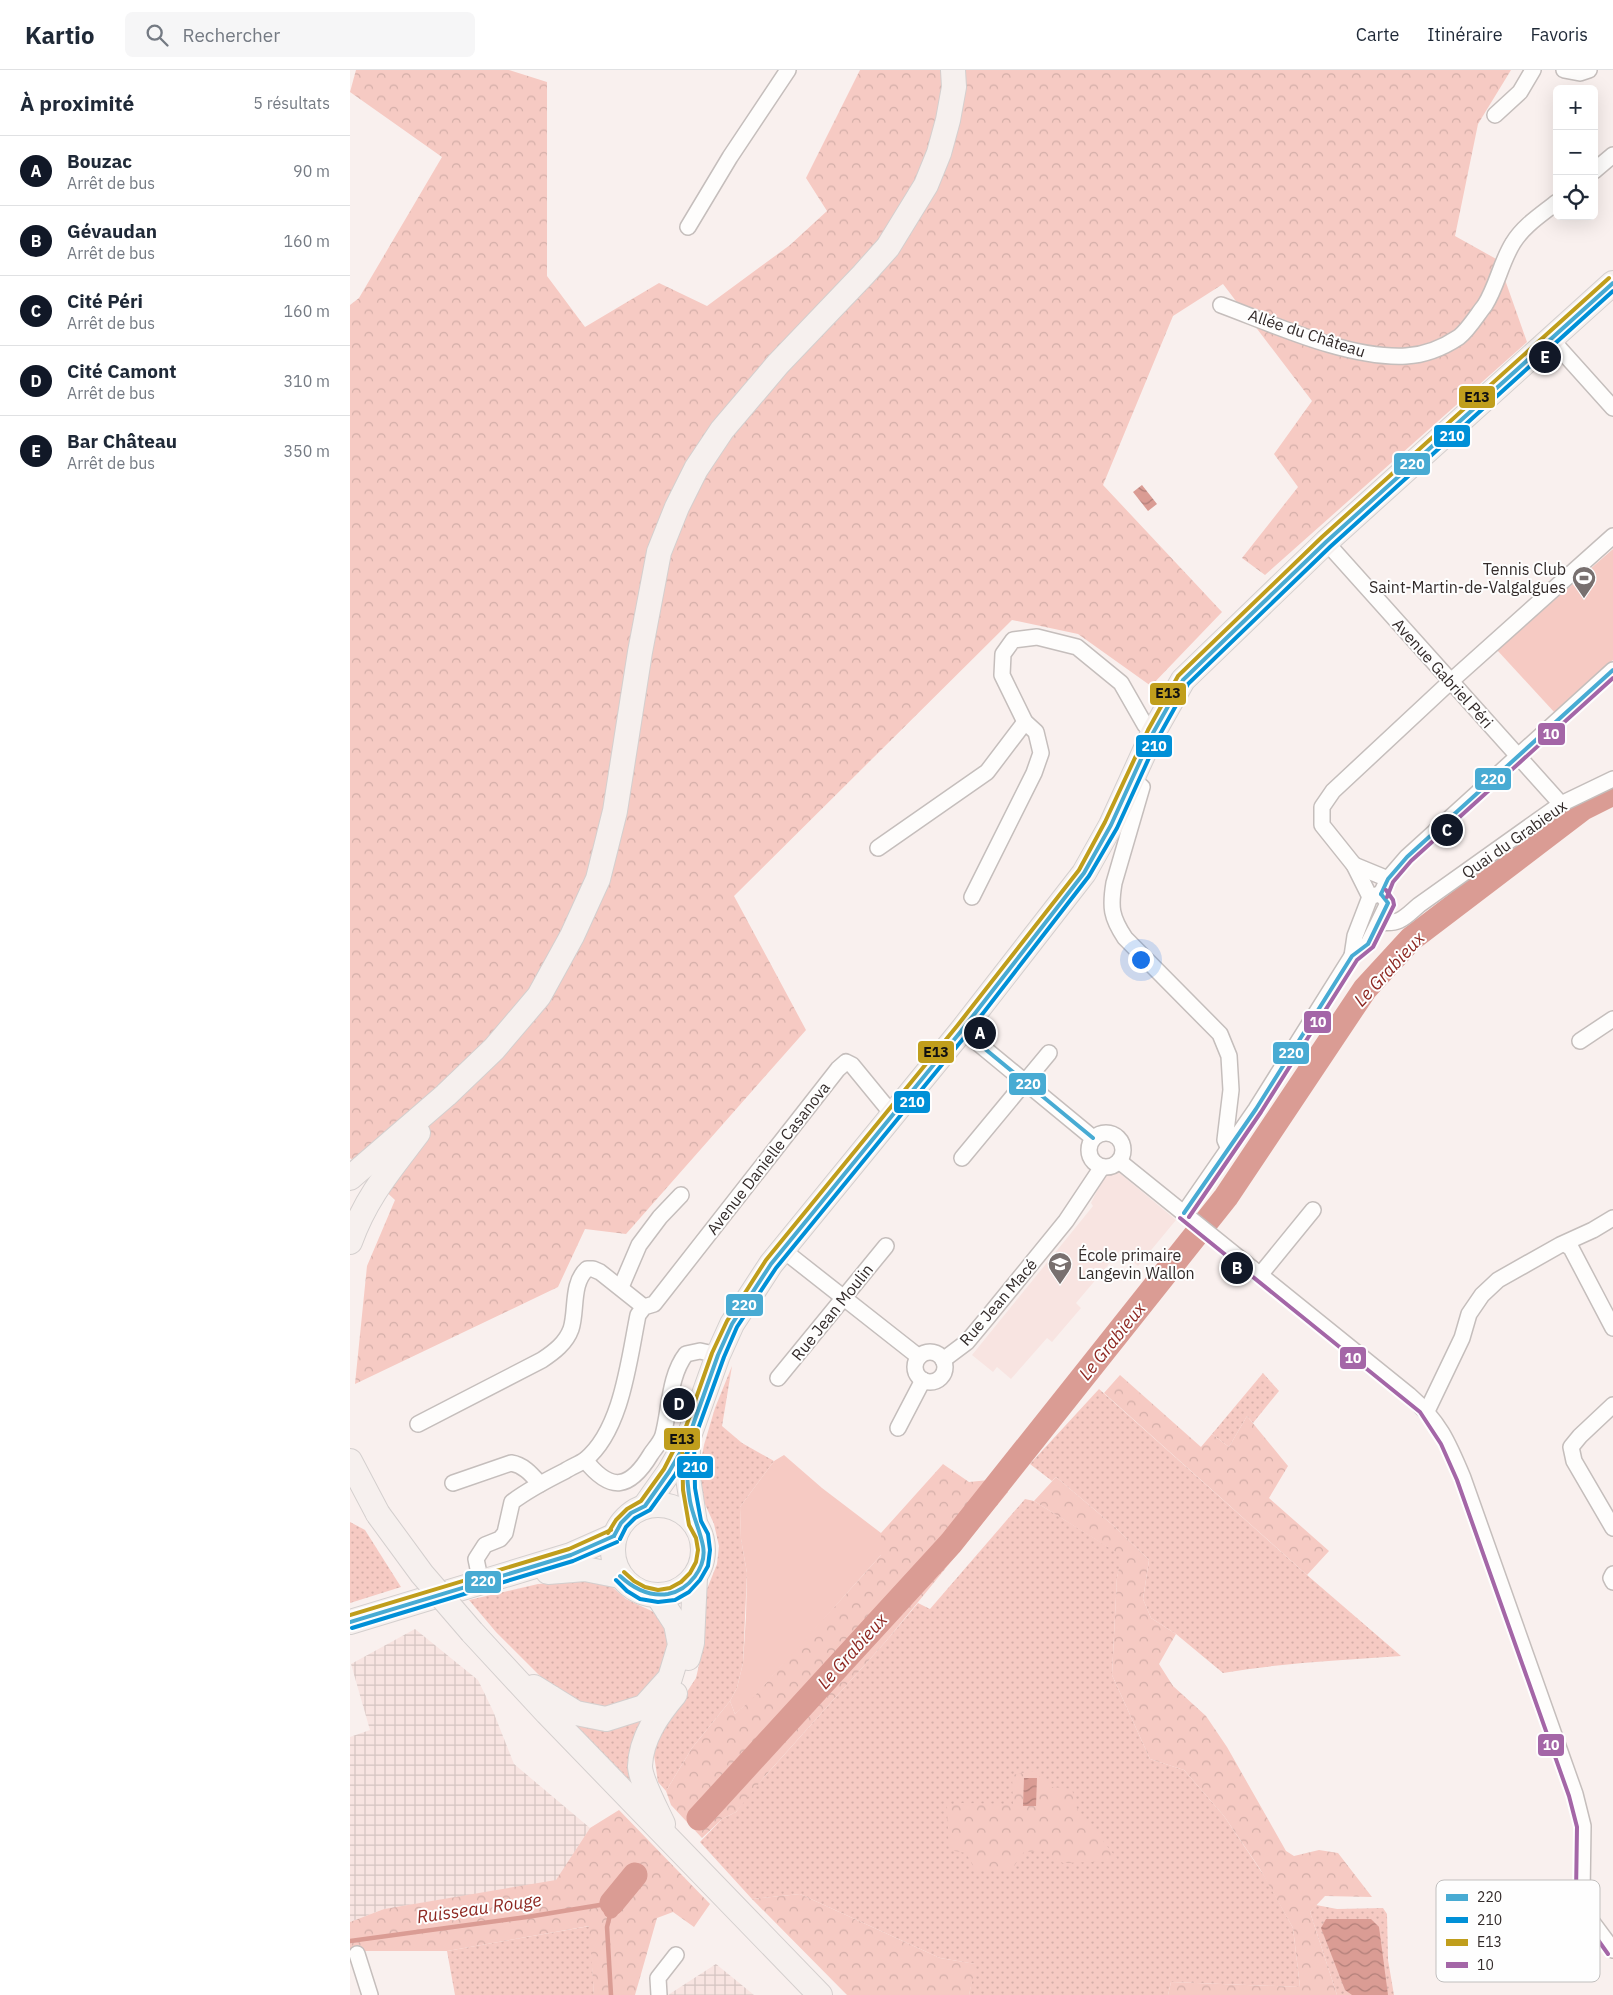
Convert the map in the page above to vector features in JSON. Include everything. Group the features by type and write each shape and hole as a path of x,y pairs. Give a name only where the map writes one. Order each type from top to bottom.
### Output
{"main road":[{"path":"350,1178 446,1096 494,1049 538,996 572,936 598,879 615,811 640,652 659,552 676,507 696,469 722,430 778,364 888,246 926,185 939,153 954,87 954,70"},
{"path":"645,1506 669,1472 688,1438 718,1355 732,1324 771,1264 962,1030 1084,873 1099,848 1152,733 1183,680 1326,542 1613,283"},
{"path":"350,1242 357,1222 374,1191 446,1096"},
{"path":"688,1438 688,1478 695,1523"},
{"path":"350,1461 378,1514 422,1574 472,1632 820,1995"},
{"path":"659,1504 685,1513 695,1523 702,1536 704,1550 702,1564 695,1577 685,1587 672,1594 658,1596 643,1593 630,1586 620,1576 614,1563 612,1550 614,1536 621,1523 631,1513 645,1506 659,1504"},
{"path":"350,1622 571,1555 614,1536"},
{"path":"509,1575 585,1569 620,1576"},
{"path":"668,1837 640,1767 645,1744 655,1718 678,1690 692,1643 695,1577"},
{"path":"500,1663 543,1694 576,1713 606,1719 644,1707 670,1678 680,1645 676,1624 658,1596"}],"street":[{"path":"688,227 730,157 788,70"},
{"path":"1495,116 1520,92 1533,70"},
{"path":"1564,70 1580,73 1589,70"},
{"path":"1598,168 1613,155"},
{"name":"Allée du Château","path":"1221,305 1318,340 1362,353 1406,356 1424,353 1445,346 1461,336 1491,296 1512,244 1524,228 1553,205"},
{"path":"1551,339 1613,408"},
{"path":"1419,905 1397,906 1379,898 1322,825 1322,807 1333,791 1451,681 1613,536"},
{"name":"Avenue Gabriel Péri","path":"1326,542 1561,804"},
{"path":"972,897 1034,774 1041,753 1036,732 1025,722 1002,675 1003,654 1013,640 1037,637 1077,647 1121,683 1145,725 1152,733"},
{"path":"1352,956 1355,936 1379,898 1388,879 1407,857 1613,670"},
{"path":"878,848 987,772 1025,722"},
{"path":"1132,779 1142,788 1114,882 1111,898 1112,913 1117,926 1125,938 1220,1034 1229,1056 1231,1090 1225,1140 1229,1149"},
{"name":"Quai du Grabieux","path":"1380,922 1390,924 1400,921 1419,905 1561,804 1613,779"},
{"path":"1354,866 1388,879"},
{"path":"1187,1216 1352,956 1368,944 1380,922 1379,898"},
{"path":"1580,1041 1613,1019"},
{"path":"962,1030 1093,1138"},
{"path":"962,1158 1049,1053"},
{"name":"Avenue Danielle Casanova","path":"644,1307 654,1304 838,1069 846,1062 852,1065 893,1115"},
{"path":"1102,1133 1117,1136 1123,1146 1123,1152 1119,1161 1111,1166 1102,1167 1092,1160 1090,1144 1093,1138 1102,1133"},
{"path":"1119,1161 1427,1411 1437,1423 1450,1445 1463,1478 1575,1794 1583,1826 1582,1880"},
{"name":"Rue Jean Macé","path":"943,1360 967,1342 992,1312 1066,1221 1102,1167"},
{"path":"621,1287 640,1245 660,1217 681,1195"},
{"path":"1260,1275 1313,1210"},
{"path":"1427,1411 1462,1338 1469,1314 1482,1295 1498,1280 1613,1218"},
{"path":"1565,1244 1571,1248 1613,1328"},
{"name":"Rue Jean Moulin","path":"778,1378 886,1246"},
{"path":"783,1250 920,1357"},
{"path":"418,1424 552,1354 561,1345 571,1328 579,1279 586,1270 593,1269 600,1272 644,1307 638,1316 617,1412 599,1444 585,1460 540,1484 512,1502 507,1509 505,1533 500,1539 485,1545 476,1559 481,1583"},
{"path":"585,1460 595,1473 605,1480 614,1482 631,1480 642,1470 663,1437 672,1387 680,1362 686,1354 700,1352 718,1355"},
{"path":"898,1428 944,1371 943,1360 938,1355 925,1353 920,1357 915,1366 918,1377 934,1383"},
{"path":"1613,1405 1571,1447 1574,1461 1613,1528"},
{"path":"453,1483 511,1463 518,1464 524,1468 540,1484"},
{"path":"1613,1574 1610,1578 1613,1582"},
{"path":"1600,1932 1613,1950"},
{"path":"357,1954 370,1995"},
{"path":"659,1995 658,1978 676,1955"}],"shaded area":[{"name":"École primaire Langevin Wallon","path":"1116,1170 1176,1220 1138,1266 1120,1251 1076,1303 1081,1308 1052,1342 1047,1338 1011,1379 997,1367 993,1372 972,1355 1093,1206 1091,1203 1105,1174"},
{"path":"415,1629 478,1680 493,1711 514,1764 590,1828 556,1881 384,1909 350,1922 350,1737 370,1730 351,1664"},
{"path":"716,1964 754,1995 668,1995"}],"green space":[{"path":"356,70 509,70 547,82 547,276 585,327 659,283 707,306 790,245 827,211 806,178 860,70 1511,70 1478,124 1455,236 1498,260 1527,342 1265,575 1242,558 1298,487 1274,454 1312,401 1223,284 1173,316 1103,485 1222,612 1151,686 1078,634 1012,620 734,896 806,1030 626,1234 585,1229 558,1287 355,1384 367,1266 395,1200 350,1158 350,305 359,298 442,157 350,92"},
{"name":"Tennis Club Saint-Martin-de-Valgalgues","path":"1613,549 1613,660 1555,713 1497,650"},
{"path":"732,1366 722,1426 742,1443 774,1461 740,1507 741,1539 747,1573 743,1663 737,1688 730,1701 692,1748 666,1791 658,1782 654,1755 659,1735 696,1678 704,1643 703,1612 707,1589 717,1564 719,1546 714,1524 704,1502 699,1472 704,1445 715,1408"},
{"path":"1263,1373 1279,1391 1253,1423 1247,1416 1229,1447 1212,1434"},
{"path":"1120,1375 1201,1447 1212,1434 1229,1447 1247,1416 1288,1466 1269,1498 1329,1551 1307,1575 1104,1393"},
{"path":"1099,1389 1307,1575 1401,1656 1289,1664 1223,1673 1176,1634 1151,1618 1143,1599 1149,1560 1115,1527 1056,1477 1052,1481 1030,1464"},
{"path":"784,1455 822,1488 881,1533 881,1555 751,1700 735,1714 730,1701 737,1688 743,1663 746,1616 747,1573 741,1539 740,1507 774,1461"},
{"path":"943,1464 969,1482 989,1480 1008,1492 887,1640 765,1776 736,1812 722,1819 702,1838 671,1805 666,1791 692,1748 730,1701 735,1714 753,1697 881,1555 881,1533"},
{"path":"1056,1477 1115,1527 1149,1560 1143,1599 1151,1618 1176,1634 1159,1664 1173,1686 1206,1716 1227,1747 1286,1851 1294,1856 1319,1850 1338,1853 1372,1897 1325,1896 1310,1912 1337,1995 1168,1995 1171,1982 1300,1987 1293,1928 1260,1869 1224,1816 1184,1770 1150,1759 1112,1675 1117,1577 1122,1556 1034,1501"},
{"path":"1025,1499 1034,1501 1123,1556 1117,1577 1112,1675 1150,1759 1184,1770 1224,1816 1265,1877 1293,1928 1300,1987 1171,1982 1168,1995 969,1995 975,1964 940,1958 800,1894 752,1899 700,1842 722,1819 736,1812 749,1794 918,1603 930,1609"},
{"path":"350,1522 365,1530 401,1587 350,1603"},
{"path":"592,1580 611,1586 626,1599 658,1614 668,1634 668,1663 647,1695 613,1709 572,1701 542,1678 496,1632 469,1600 538,1584"},
{"path":"642,1719 633,1784 574,1724"},
{"path":"1034,1771 1051,1787 1072,1789 1077,1809 1119,1861 1063,1863 1045,1851 1024,1852 1012,1869 976,1871 966,1853 949,1850 947,1806 961,1803 1013,1804 1012,1775"},
{"path":"619,1810 710,1904 694,1927 673,1912 657,1918 635,1995 594,1995 589,1926 447,1951 350,1951 350,1922 384,1909 556,1880 590,1828"},
{"path":"800,1894 940,1958 976,1964 969,1995 847,1995 752,1899"},
{"path":"1316,1905 1337,1909 1383,1908 1387,1914 1388,1960 1394,1995 1337,1995 1310,1912"},
{"path":"590,1926 594,1995 455,1995 447,1951"}],"water":[{"path":"1142,485 1157,504 1148,511 1133,492"},
{"path":"1024,1778 1037,1778 1036,1806 1023,1806"},
{"path":"1326,1919 1371,1919 1379,1927 1388,1995 1352,1995 1345,1990 1321,1928"}],"waterway":[{"name":"Le Grabieux","path":"699,1818 951,1543 1226,1197 1365,989 1411,939 1583,808 1613,793"},
{"name":"Le Grabieux","path":"612,1903 635,1875"},
{"name":"Ruisseau Rouge","path":"350,1941 527,1917 612,1903"},
{"name":"Ruisseau Rouge","path":"611,1911 612,1903"},
{"path":"611,1911 607,1927 611,1995"}],"transit line":[{"name":"E13","path":"624,1572 634,1581 645,1587 658,1590 670,1588 681,1582 690,1573 696,1562 698,1550 696,1538 689,1525 683,1490 682,1438 712,1353 727,1321 766,1260 957,1026 1079,870 1105,822 1148,730 1178,676 1322,537 1609,278"},
{"name":"220","path":"614,1536 621,1523 631,1513 645,1506 669,1472 688,1439 718,1355 732,1324 771,1264 962,1030 1084,873 1111,825 1153,733 1183,680 1326,542 1613,283"},
{"name":"210","path":"616,1580 627,1591 640,1599 658,1602 675,1600 689,1592 700,1580 708,1566 710,1550 708,1534 701,1521 695,1488 694,1440 737,1327 776,1268 967,1034 1089,876 1117,828 1159,736 1188,684 1330,547 1613,291"},
{"name":"220","path":"1381,894 1388,879 1407,857 1613,670"},
{"name":"10","path":"1387,897 1393,882 1411,861 1613,678"},
{"name":"10","path":"1189,1217 1261,1112 1357,960 1373,947 1394,905 1386,890"},
{"name":"220","path":"1184,1213 1256,1109 1352,956 1368,944 1388,903 1381,894"},
{"name":"220","path":"962,1030 1093,1138"},
{"name":"10","path":"1180,1218 1420,1412 1441,1444 1457,1480 1569,1796 1577,1827 1576,1880"},
{"name":"E13","path":"608,1533 616,1520 627,1509 641,1501 664,1469 685,1428"},
{"name":"220","path":"620,1576 642,1591 661,1595 676,1592 683,1588 699,1569 704,1554 703,1546 691,1507 687,1474 687,1456 692,1429"},
{"name":"210","path":"620,1539 626,1527 635,1518 650,1510 675,1475 697,1434"},
{"name":"E13","path":"350,1615 569,1549 611,1530"},
{"name":"220","path":"350,1622 571,1555 614,1536"},
{"name":"210","path":"352,1628 573,1561 617,1542"},
{"name":"10","path":"1600,1943 1608,1954"}],"place":[{"name":"Bar Château","path":"1545,357"},
{"name":"Tennis Club Saint-Martin-de-Valgalgues","path":"1584,599"},
{"name":"Cité Péri","path":"1447,830"},
{"name":"Bouzac","path":"980,1033"},
{"name":"Gévaudan","path":"1237,1268"},
{"name":"École primaire Langevin Wallon","path":"1060,1285"},
{"name":"Cité Camont","path":"679,1404"}]}
